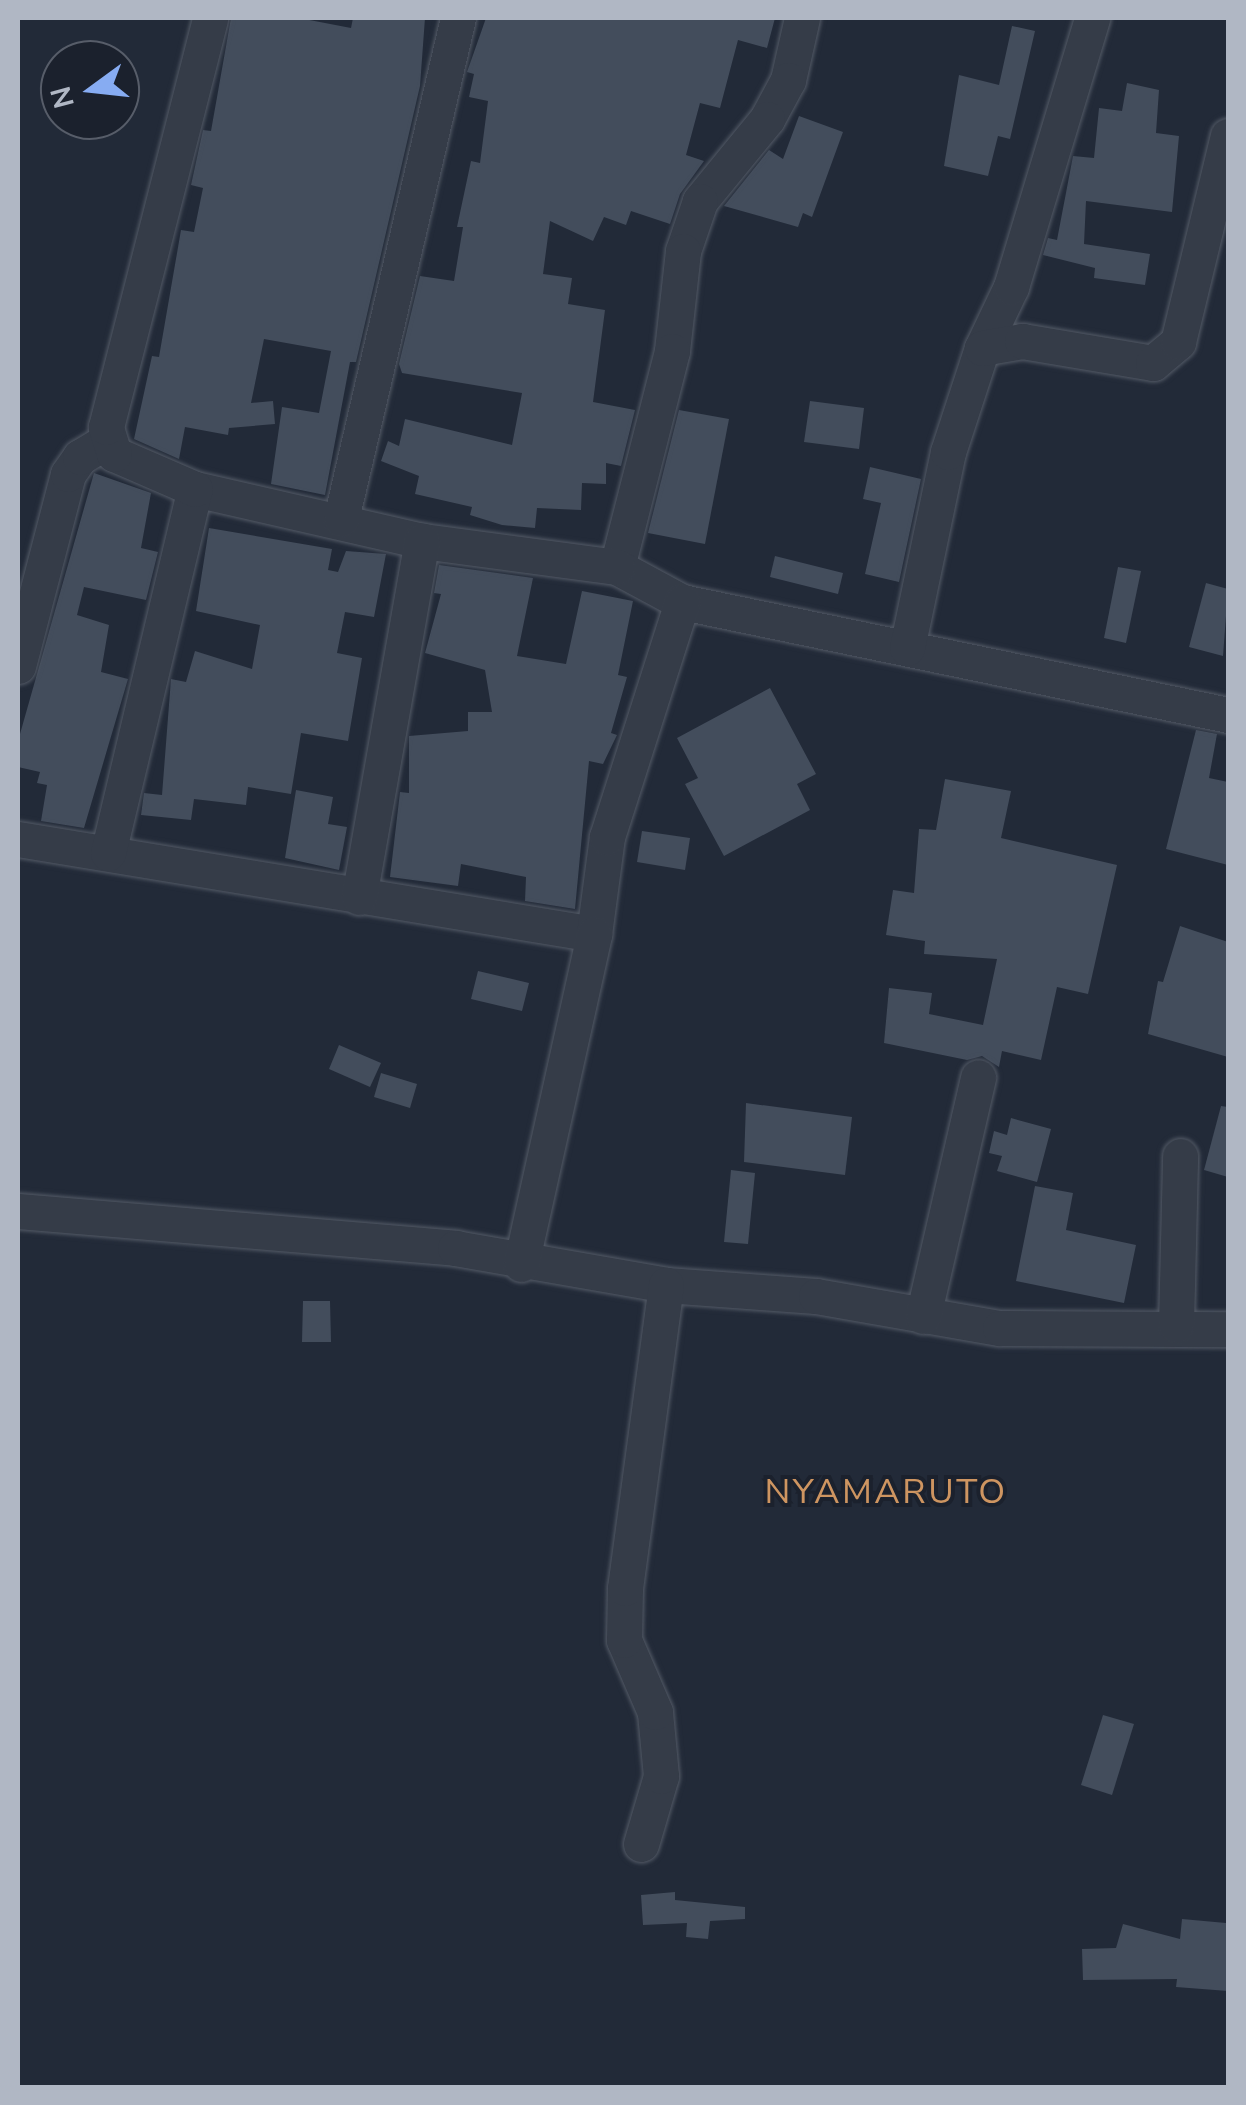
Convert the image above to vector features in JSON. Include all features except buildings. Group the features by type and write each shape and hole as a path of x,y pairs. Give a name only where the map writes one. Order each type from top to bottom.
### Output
{"street":[{"path":"210,18 112,390 107,442 114,454 195,489 341,518 422,541 617,567 682,602 1228,715"},
{"path":"341,518 458,18"},
{"path":"617,567 672,351 684,251 694,218 788,80 802,18"},
{"path":"907,648 948,452 982,348 1012,287 1092,18"},
{"path":"982,348 1022,341 1153,363 1178,342 1228,136"},
{"path":"18,666 68,474 80,457 107,442"},
{"path":"108,853 195,489"},
{"path":"359,898 422,541"},
{"path":"521,1264 594,934 607,837 682,602"},
{"path":"18,839 594,934"},
{"path":"923,1316 978,1077"},
{"path":"1176,1325 1180,1156"},
{"path":"18,1211 455,1248 521,1264 666,1285 753,1288 1000,1328 1176,1325 1228,1329"},
{"path":"640,1844 661,1776 655,1712 624,1640 625,1588 666,1285"}],"district":[{"name":"NYAMARUTO","path":"886,1492"}]}
